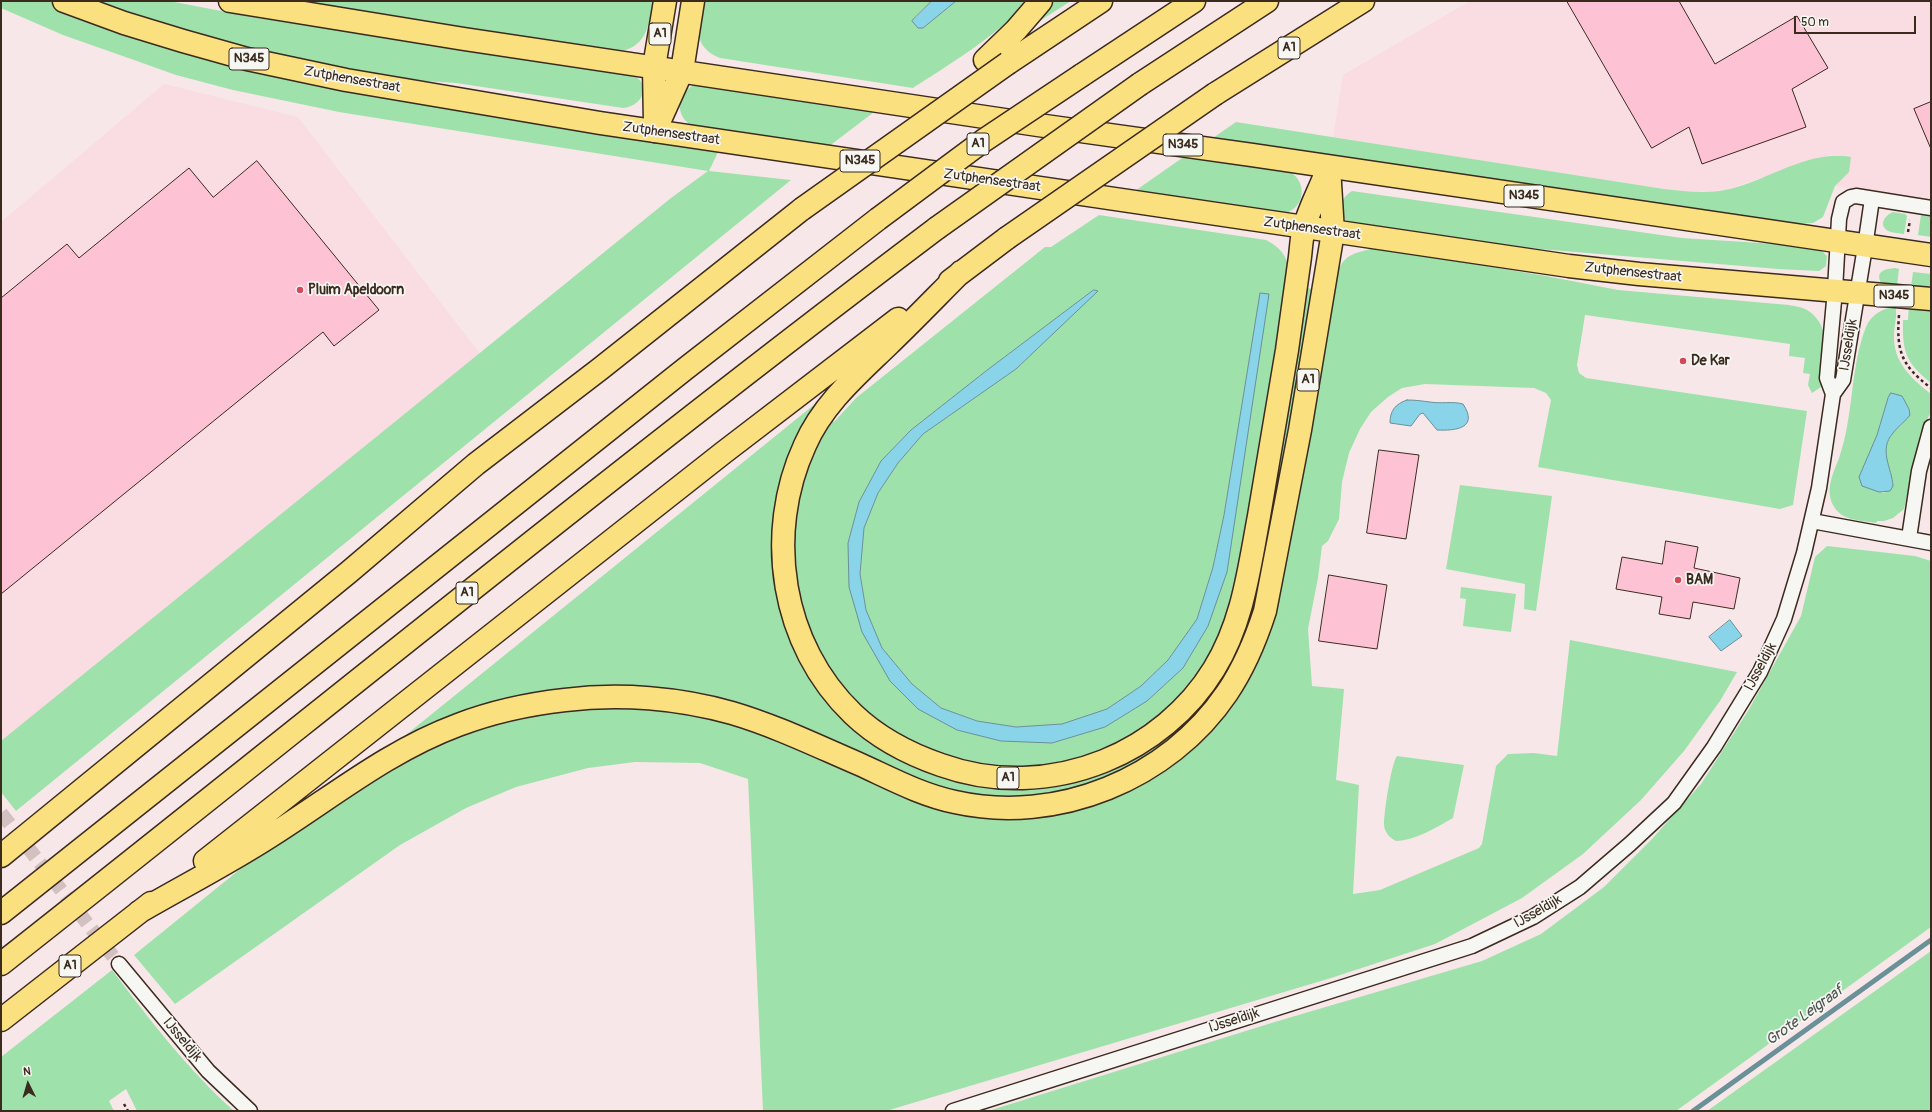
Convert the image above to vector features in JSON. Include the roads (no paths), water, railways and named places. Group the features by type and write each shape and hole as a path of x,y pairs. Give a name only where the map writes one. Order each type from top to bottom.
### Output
{"main road":[{"name":"Zutphensestraat","path":"64,1 124,23 254,60 346,80 655,131 1333,232 1624,272 1931,299"},
{"name":"N345","path":"230,1 464,39 1030,124 1931,256"},
{"name":"A1","path":"654,67 665,1"},
{"name":"A1","path":"682,71 693,1"},
{"path":"914,130 1016,30 1041,1"},
{"path":"1,856 349,572 476,464 600,369 802,209 1008,63 1101,1"},
{"name":"A1","path":"1,913 685,369 878,219 983,141 1194,1"},
{"name":"A1","path":"1,964 608,481 818,317 937,228 1140,84 1267,1"},
{"name":"A1","path":"1,1020 723,453 1006,238 1215,94 1363,1"},
{"path":"654,67 655,131"},
{"path":"655,131 682,71"},
{"path":"1304,227 1328,167"},
{"path":"1328,167 1333,232"},
{"name":"A1","path":"961,272 888,345 853,377 829,405 806,440 788,490 782,541 786,586 794,619 814,663 837,697 868,727 909,752 954,770 1002,778 1050,777 1074,772 1117,756 1158,731 1174,717 1202,686 1214,669 1232,634 1239,616 1248,578 1286,354 1304,227"},
{"name":"A1","path":"139,912 268,838 339,790 413,745 456,725 474,719 516,708 567,700 626,697 655,699 683,703 730,713 773,727 916,790 951,801 983,807 1011,808 1064,802 1088,796 1131,778 1167,757 1189,738 1214,710 1236,680 1260,627 1265,610 1300,430 1333,232"}],"street":[{"path":"1838,242 1841,208 1846,200 1851,197 1856,196 1931,208"},
{"path":"1865,247 1872,199"},
{"name":"IJsseldijk","path":"1833,394 1827,378 1838,242"},
{"name":"IJsseldijk","path":"953,1111 1472,946 1533,917 1580,887 1630,844 1674,803 1736,712 1760,672 1784,619 1812,521 1819,488 1833,394 1843,380 1865,247"},
{"path":"1908,538 1924,446 1931,427"},
{"path":"1812,521 1931,543"},
{"name":"IJsseldijk","path":"119,964 208,1071 250,1111"}],"water":[{"path":"932,1 956,1 923,28 918,28 912,21"},
{"path":"1094,290 1098,291 1016,369 923,434 898,463 878,493 864,528 860,574 866,610 882,648 912,684 941,708 977,721 1016,727 1062,724 1107,709 1141,686 1168,660 1197,619 1213,567 1224,515 1260,293 1269,294 1227,572 1208,626 1183,668 1147,701 1105,727 1052,743 1001,741 957,730 918,709 890,681 862,632 849,587 848,543 859,502 881,461 911,430 986,371"},
{"path":"1891,393 1902,396 1909,409 1910,415 1893,433 1887,446 1887,459 1893,486 1890,491 1879,492 1862,486 1859,477 1877,435 1888,398"},
{"path":"1407,400 1463,404 1467,412 1467,423 1458,429 1437,430 1423,413 1420,414 1411,426 1390,423 1394,408"},
{"path":"1730,620 1742,636 1721,651 1709,637"}],"waterway":[{"name":"Grote Leigraaf","path":"1693,1111 1931,940"}],"tunnel":[{"path":"1,813 119,964"}],"place":[{"name":"Pluim Apeldoorn","path":"300,290"},
{"name":"De Kar","path":"1683,361"},
{"name":"BAM","path":"1678,580"}]}
